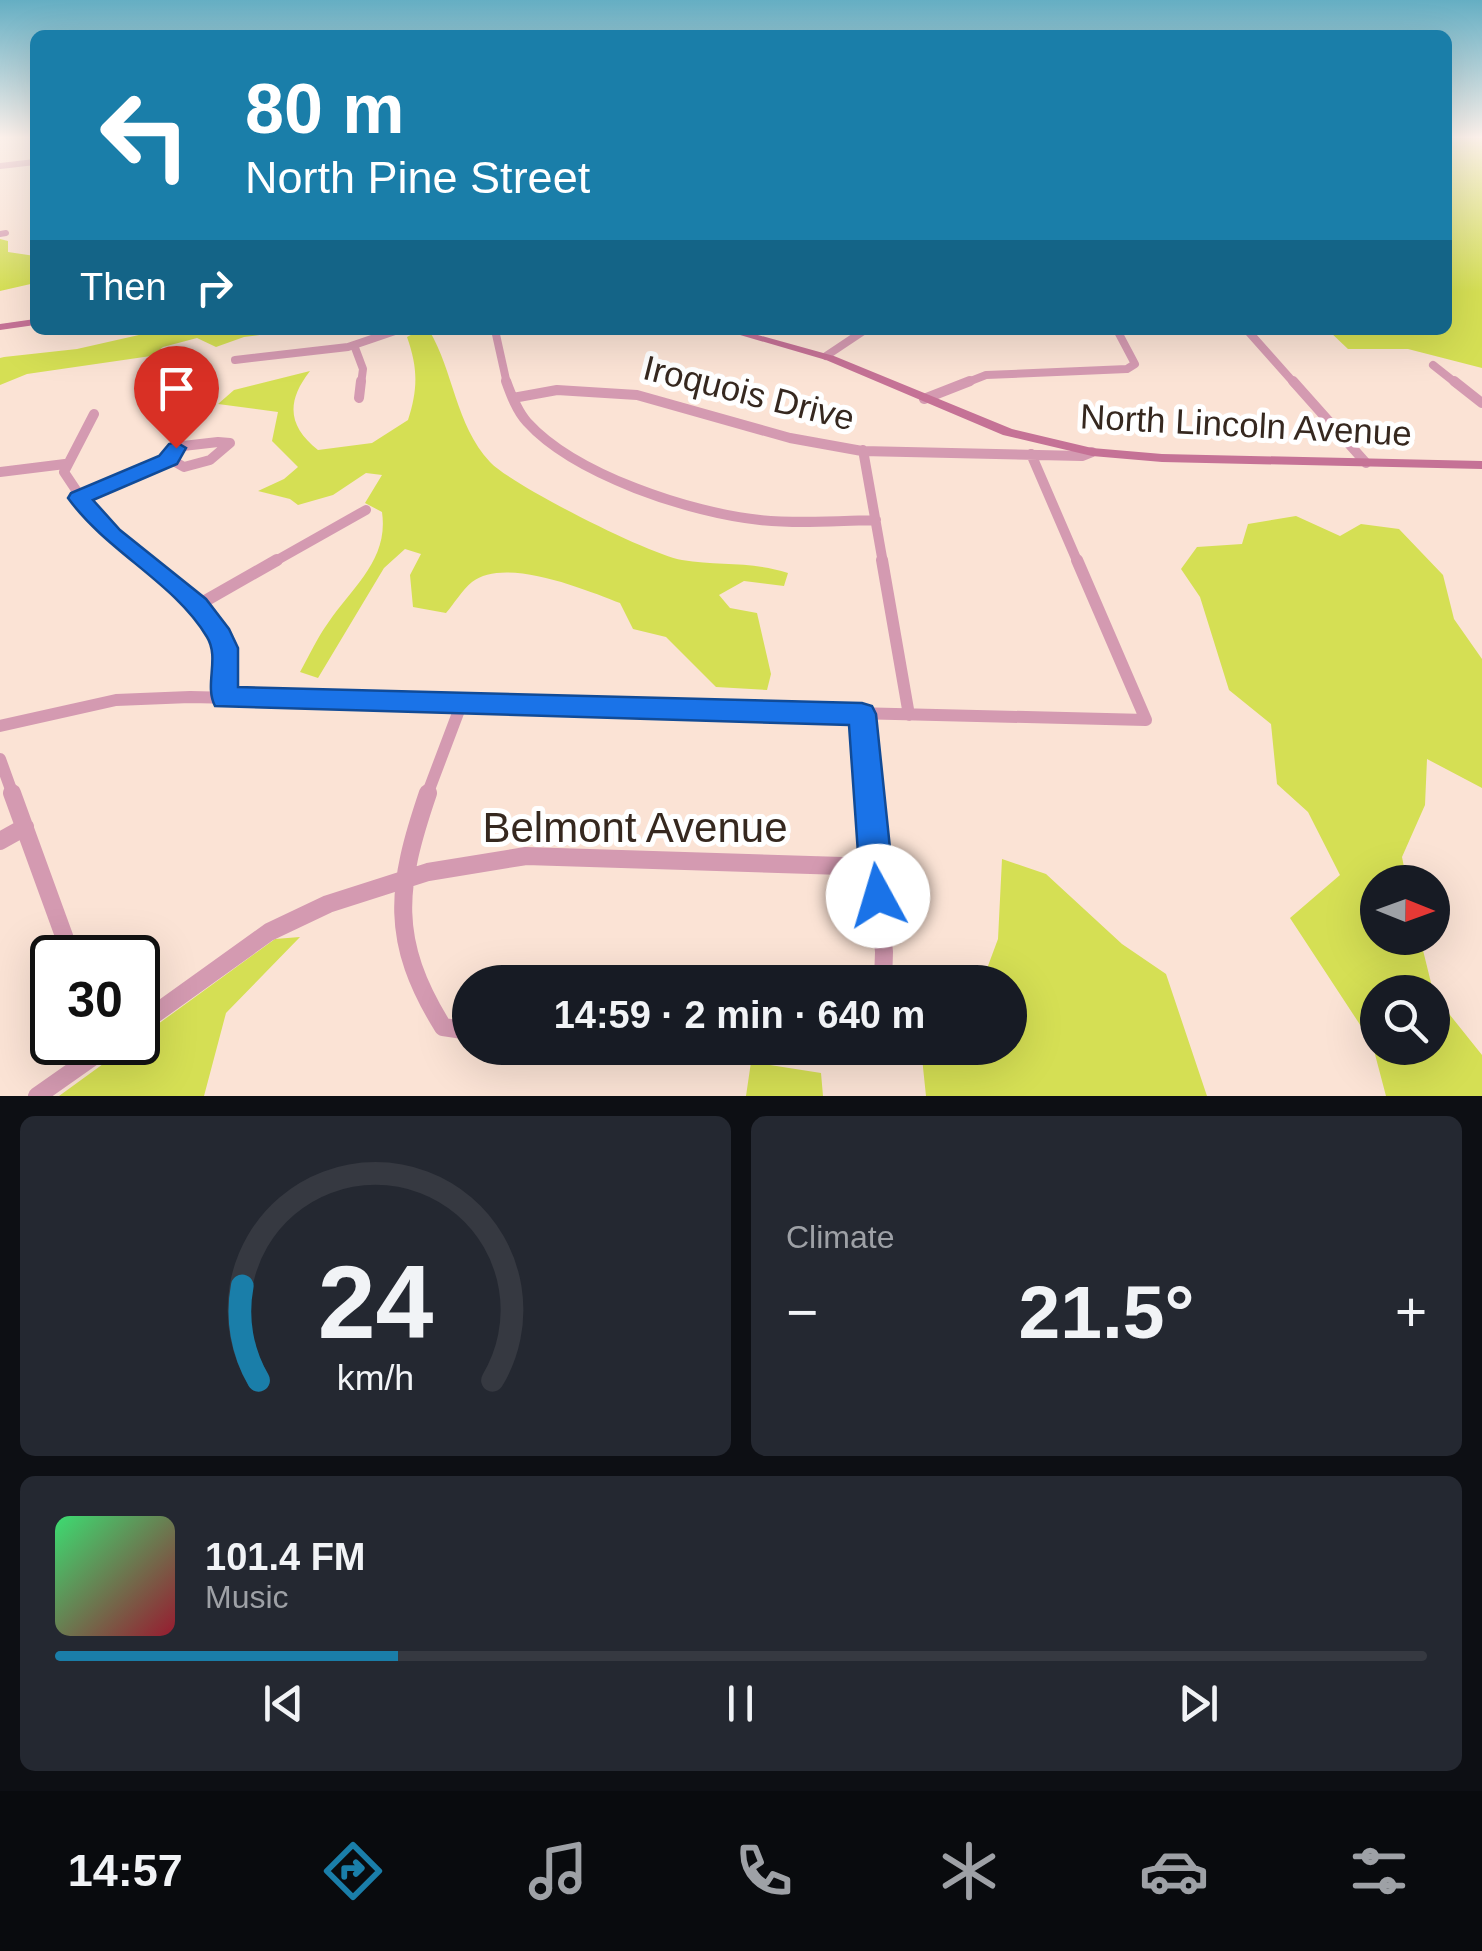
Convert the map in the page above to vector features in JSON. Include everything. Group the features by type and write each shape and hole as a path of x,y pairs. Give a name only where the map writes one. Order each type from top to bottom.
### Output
{"street":[{"path":"0,327 30,323"},
{"path":"235,360 354,345 383,335"},
{"path":"496,335 513,398 526,422 556,448 656,493 712,511 758,520 876,520"},
{"name":"North Lincoln Avenue","path":"747,335 826,356 1008,432 1092,452 1162,458 1482,464"},
{"path":"826,356 858,335"},
{"path":"924,400 986,374 1127,369 1134,364 1133,358 1120,335"},
{"path":"1252,335 1366,462"},
{"path":"354,345 363,369 359,398"},
{"path":"1433,364 1482,403"},
{"name":"Iroquois Drive","path":"513,398 555,390 631,391 794,439 864,450 1082,456 1092,452"},
{"path":"94,414 64,472 79,498 112,536 198,606 225,648 224,698"},
{"path":"230,443 221,453 190,467 170,459 171,451 183,446 230,443"},
{"path":"864,450 909,715"},
{"path":"0,726 116,700 224,698 1146,720 1031,454"},
{"path":"79,498 170,459"},
{"path":"0,472 65,464"},
{"path":"198,606 366,510"},
{"path":"452,1028 443,1026 420,998 406,962 399,924 404,879 460,705"},
{"path":"862,714 883,965"},
{"path":"0,759 64,935"},
{"path":"0,842 25,827"},
{"name":"Belmont Avenue","path":"160,1010 270,931 404,879 468,861 526,856 875,868"},
{"path":"37,1096 79,1065"}],"green space":[{"path":"1452,189 1482,189 1482,368 1408,349 1348,349 1333,335 1452,335"},
{"path":"0,239 8,241 8,252 30,255 30,284 0,291"},
{"path":"139,335 259,335 216,347 197,338 163,347 151,356 27,374 0,385 0,358 77,349"},
{"path":"432,335 469,431 490,462 503,473 582,518 665,555 788,573 784,586 744,581 719,595 730,608 757,613 771,674 767,690 716,687 666,637 633,629 620,603 546,578 504,572 486,575 468,585 446,613 413,607 410,575 421,554 405,549 384,568 318,678 300,672 324,629 367,572 380,545 382,512 365,503 382,475 366,473 333,495 298,505 290,499 258,491 284,479 298,467 272,441 278,412 218,404 234,390 310,371 294,404 296,423 308,441 318,450 372,443 408,420 415,378 407,337"},
{"path":"1296,516 1340,536 1361,524 1399,529 1443,575 1454,619 1482,659 1482,788 1427,759 1425,805 1402,857 1404,865 1360,865 1360,955 1424,955 1429,975 1360,975 1360,1025 1290,918 1340,875 1308,812 1277,784 1271,724 1229,690 1200,597 1181,569 1197,547 1242,544 1248,524"},
{"path":"1002,859 1046,874 1122,944 1166,974 1207,1096 926,1096 923,1065 1027,1065 1027,965 988,965 998,939"},
{"path":"300,937 226,1013 204,1096 59,1096 102,1065 160,1065 160,1023 275,939"},
{"path":"1450,1015 1482,1055 1482,1096 1386,1096 1378,1065 1450,1065"},
{"path":"751,1065 821,1073 823,1096 746,1096"}],"route":[{"path":"176,448 169,454 170,459 79,498 112,536 198,606 220,636 225,648 224,698 862,714 878,896"}]}
